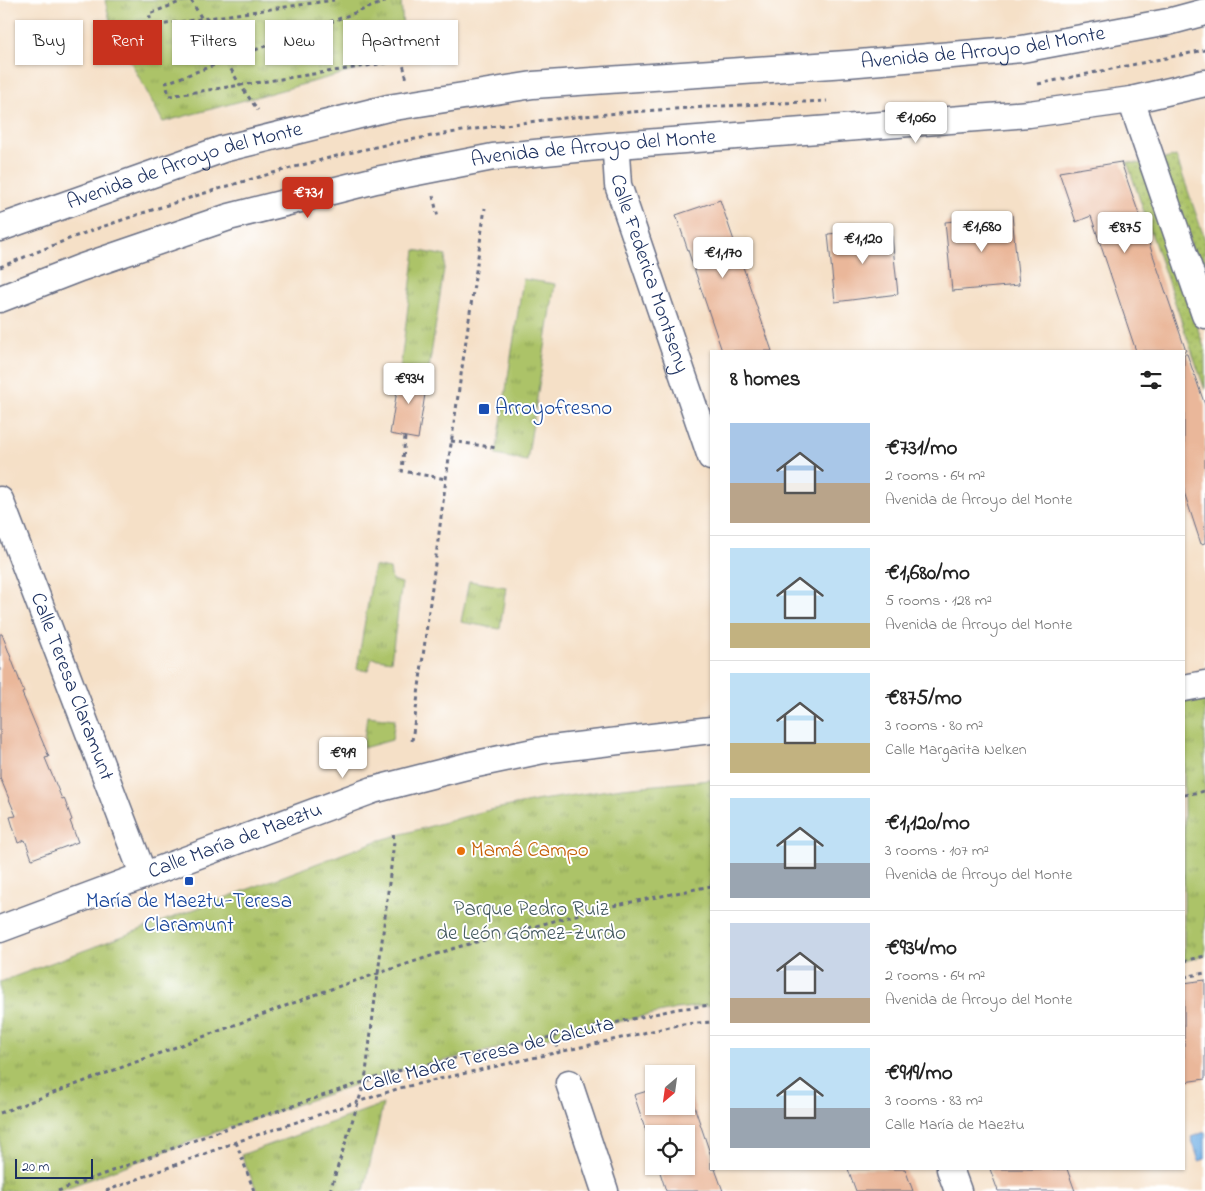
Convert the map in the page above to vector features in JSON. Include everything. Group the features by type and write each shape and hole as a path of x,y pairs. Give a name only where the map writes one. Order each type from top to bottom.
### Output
{"street":[{"name":"Avenida de Arroyo del Monte","path":"0,228 223,149 275,135 413,104 533,85 847,64 1022,49 1168,22 1205,12"},
{"name":"Avenida de Arroyo del Monte","path":"0,299 80,268 229,217 427,170 493,157 618,145 1029,114 1131,100 1205,83"},
{"path":"1131,100 1205,315"},
{"name":"Calle Federica Montseny","path":"618,145 616,154 618,185 710,454"},
{"name":"Calle Teresa Claramunt","path":"0,500 143,874"},
{"path":"1185,688 1205,684"},
{"name":"Calle María de Maeztu","path":"0,929 143,874 385,786 542,750 710,730"},
{"path":"569,1083 605,1191"},
{"path":"950,1170 958,1191"}],"path":[{"path":"185,0 149,14 152,26 334,0"},
{"path":"192,0 201,18"},
{"path":"255,50 384,2 383,0"},
{"path":"216,65 166,83 169,96 399,61 403,64 438,217"},
{"path":"229,65 240,85 258,110"},
{"path":"412,741 451,441 485,208"},
{"path":"405,437 402,471 446,478"},
{"path":"451,441 497,448"},
{"path":"1185,795 1205,791"},
{"path":"330,1191 365,1081 394,842 393,830"},
{"path":"0,1113 458,946 602,908 710,886"},
{"path":"1185,960 1205,956"},
{"path":"1185,977 1205,973"},
{"path":"58,1191 230,1126 393,1072 676,1009 710,1005"},
{"name":"Calle Madre Teresa de Calcuta","path":"106,1191 236,1142 358,1101 418,1084 683,1024 710,1022"},
{"path":"236,1142 254,1191"}],"green space":[{"path":"105,0 401,0 402,20 343,20 343,65 375,65 163,122 132,65 162,65 162,20 110,20"},
{"path":"1176,156 1205,240 1205,286 1161,160"},
{"path":"1127,162 1142,164 1205,350 1205,390"},
{"path":"415,250 446,256 428,375 400,371"},
{"path":"523,279 555,284 527,461 496,455"},
{"path":"374,566 390,569 392,580 402,583 391,661 372,658 368,671 357,669"},
{"path":"469,581 506,587 500,629 461,622"},
{"path":"1205,684 1205,956 1185,961 1185,688"},
{"path":"367,716 395,719 392,740 363,748"},
{"name":"Parque Pedro Ruiz de León Gómez-Zurdo","path":"710,780 710,1005 676,1009 393,1072 230,1127 58,1191 0,1191 0,982 377,841 485,811 541,800 622,788"},
{"path":"383,1104 364,1191 257,1191 241,1155"}],"water":[{"path":"1205,1132 1205,1159 1199,1161 1191,1137"}],"building":[{"path":"1121,162 1186,351 1136,350 1091,216 1076,222 1059,172"},
{"path":"720,200 772,350 722,350 676,215"},
{"path":"1012,215 1019,285 952,291 945,222"},
{"path":"891,228 898,294 835,302 828,234"},
{"path":"1185,354 1187,354 1205,405 1205,543 1201,544 1185,495"},
{"path":"400,371 428,375 418,439 390,434"},
{"path":"0,634 2,634 24,692 22,693 49,757 45,758 62,799 64,798 78,842 32,859 25,840 18,843 10,817 16,816 0,777"},
{"path":"1205,980 1205,1079 1185,1082 1185,983"},
{"path":"645,1092 645,1115 695,1115 695,1109 710,1153 710,1170 715,1170 723,1191 666,1191 661,1175 695,1175 695,1125 645,1125 645,1128 634,1095"},
{"path":"848,1170 905,1170 913,1191 856,1191"},
{"path":"990,1170 1067,1170 1075,1191 998,1191"}],"place":[{"name":"Arroyofresno","path":"484,409"},
{"name":"Mamá Campo","path":"461,851"},
{"name":"María de Maeztu-Teresa Claramunt","path":"189,881"}]}
